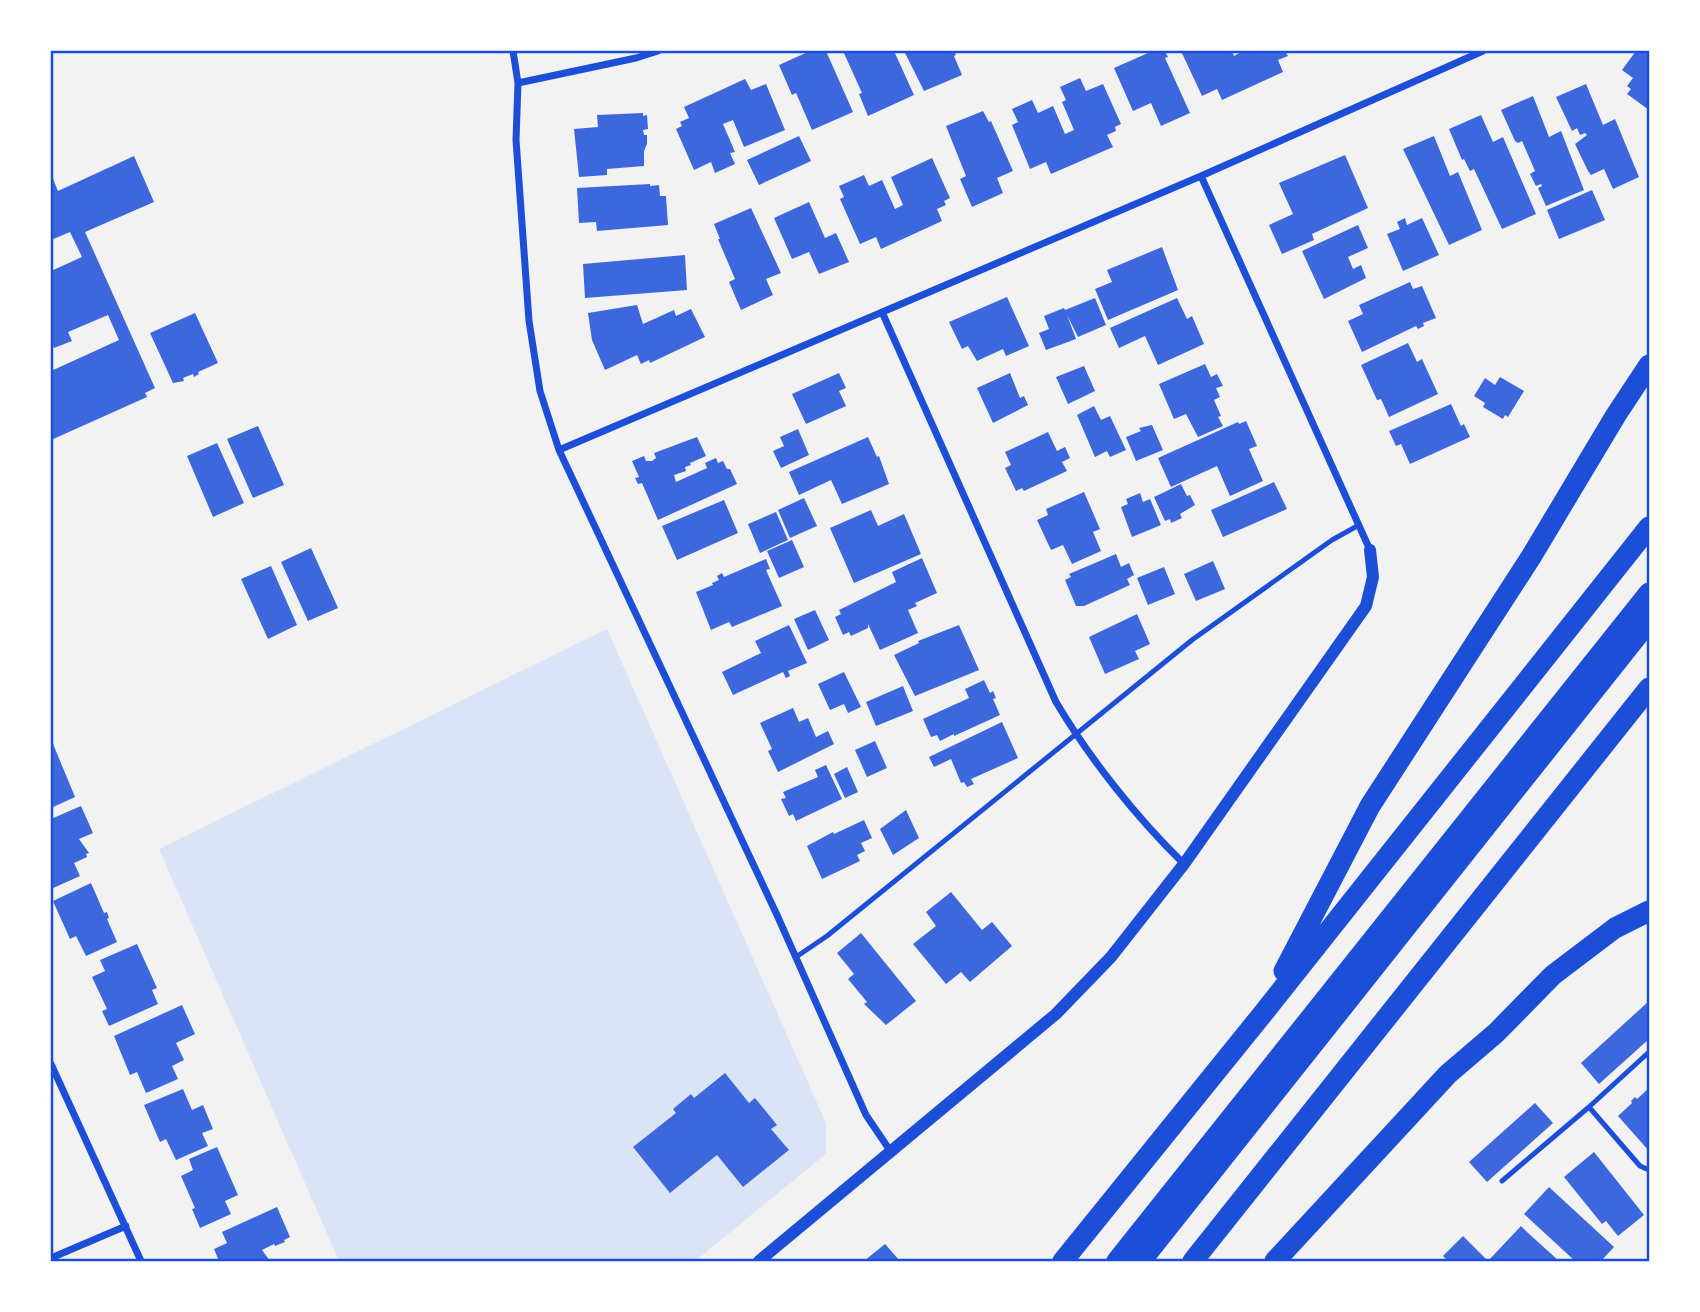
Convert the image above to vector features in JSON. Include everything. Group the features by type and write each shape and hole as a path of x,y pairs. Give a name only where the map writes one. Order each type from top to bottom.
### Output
{"highway":[{"path":"1261,1016 1370,806 1531,557 1649,365"},
{"path":"1063,1261 1649,527"},
{"path":"1117,1261 1649,593"},
{"path":"1140,1261 1649,621"},
{"path":"1193,1261 1649,688"},
{"path":"1275,1261 1448,1074 1496,1033 1553,975 1615,928 1649,911"}],"street":[{"path":"513,51 518,83 516,139 529,321 540,391 559,450 796,957 866,1115 892,1152"},
{"path":"518,83 658,51"},
{"path":"559,450 1201,176 1483,51"},
{"path":"759,1261 1056,1014 1111,957 1184,864 1366,606 1373,577 1370,550 1201,176"},
{"path":"882,312 1056,702 1076,735 1159,839 1184,864"},
{"path":"51,1064 141,1261"},
{"path":"51,1258 126,1226"}],"lane":[{"path":"796,957 827,936 1192,640 1332,540 1359,525"},
{"path":"1502,1181 1649,1052"},
{"path":"1589,1107 1640,1166 1649,1170"}],"shaded area":[{"path":"607,629 826,1123 826,1154 695,1261 339,1261 159,849"}],"building":[{"path":"810,51 826,51 853,112 812,130 796,93 792,95 779,65"},
{"path":"843,51 894,51 914,95 868,116 859,94 862,93"},
{"path":"904,51 954,51 962,75 924,91"},
{"path":"1147,51 1165,51 1168,57 1165,58 1190,113 1161,126 1151,103 1133,111 1114,68 1148,53"},
{"path":"1181,51 1232,51 1234,56 1243,51 1285,51 1288,56 1278,60 1283,72 1222,100 1217,89 1202,96"},
{"path":"1636,51 1649,51 1649,110 1627,94 1631,89 1627,86 1633,78 1622,70"},
{"path":"1080,78 1086,91 1103,84 1121,124 1115,127 1116,131 1107,135 1113,147 1051,174 1046,162 1030,169 1012,125 1018,122 1012,109 1032,100 1038,113 1053,106 1065,134 1074,130 1062,102 1066,100 1060,87"},
{"path":"745,79 751,90 766,84 785,130 744,147 733,120 723,124 735,152 730,153 735,164 715,173 711,162 694,170 676,129 682,126 680,122 689,118 684,107"},
{"path":"1586,84 1603,125 1615,119 1639,177 1613,189 1604,169 1591,175 1588,171 1575,144 1587,135 1580,135 1577,128 1572,131 1556,97"},
{"path":"1533,96 1549,137 1561,131 1584,190 1546,206 1538,188 1541,184 1536,186 1530,174 1535,171 1522,141 1515,141 1501,110"},
{"path":"983,111 989,122 991,121 1013,171 997,178 1003,193 972,207 960,179 966,176 946,126"},
{"path":"643,113 643,116 647,115 648,129 643,130 644,135 647,135 644,166 607,169 607,175 579,177 574,129 598,127 597,115"},
{"path":"1481,115 1493,142 1503,137 1536,214 1502,229 1474,169 1470,171 1464,159 1462,160 1449,129"},
{"path":"799,136 811,161 759,185 747,160"},
{"path":"1434,136 1450,176 1458,172 1482,230 1449,245 1403,149"},
{"path":"1345,155 1368,208 1312,234 1314,240 1282,254 1269,225 1293,214 1279,183"},
{"path":"134,156 154,202 85,232 155,388 145,393 147,397 51,440 51,371 119,340 108,315 68,332 72,341 54,348 51,340 51,271 82,257 70,232 51,240 51,174 58,191"},
{"path":"932,158 950,198 944,201 946,205 937,209 942,221 881,249 876,237 860,244 840,199 844,197 839,186 864,175 869,186 882,180 895,209 903,205 891,177"},
{"path":"659,185 660,196 666,196 668,225 597,231 596,222 579,223 577,188"},
{"path":"1592,190 1605,220 1559,239 1547,210"},
{"path":"809,202 825,238 836,233 849,262 819,274 809,252 792,259 774,218"},
{"path":"751,208 781,273 766,279 773,295 741,310 729,282 735,279 714,224"},
{"path":"1405,218 1407,225 1422,218 1439,255 1403,271 1387,234 1400,229 1397,222"},
{"path":"1358,225 1368,248 1348,257 1353,269 1361,265 1366,278 1324,299 1302,251"},
{"path":"1162,247 1178,290 1108,320 1095,289 1112,282 1107,270"},
{"path":"685,255 687,290 585,298 583,264"},
{"path":"1410,282 1413,289 1422,286 1436,318 1423,323 1424,326 1418,329 1416,326 1362,352 1348,321 1363,314 1359,305"},
{"path":"1007,297 1029,346 1006,356 1003,349 977,361 968,346 962,349 949,322"},
{"path":"1095,298 1106,325 1078,337 1067,315 1076,339 1046,350 1039,333 1049,329 1044,316"},
{"path":"1177,298 1187,319 1192,316 1204,344 1158,365 1145,336 1119,348 1110,328"},
{"path":"637,305 643,324 674,310 676,316 691,309 705,337 650,363 649,360 641,364 637,355 605,370 592,340 588,313"},
{"path":"195,313 218,363 198,372 194,377 193,374 183,378 184,381 173,383 150,333"},
{"path":"1408,343 1417,362 1422,359 1438,394 1389,417 1381,399 1377,400 1361,365"},
{"path":"1205,364 1211,377 1217,374 1223,386 1216,388 1220,397 1214,400 1223,426 1198,437 1186,414 1174,419 1159,384"},
{"path":"1084,366 1095,391 1068,404 1056,377"},
{"path":"839,373 846,388 839,391 846,406 806,424 792,394"},
{"path":"1010,373 1020,398 1024,396 1028,405 993,423 977,388"},
{"path":"1500,377 1524,391 1508,417 1505,415 1503,419 1483,407 1485,403 1474,396 1485,378 1495,385"},
{"path":"1451,404 1461,426 1464,424 1470,437 1410,464 1401,444 1396,446 1389,431"},
{"path":"1094,406 1101,420 1110,416 1126,450 1110,457 1107,451 1095,457 1077,415"},
{"path":"1246,421 1257,446 1249,449 1263,481 1230,496 1217,466 1171,487 1158,458 1238,422 1239,424"},
{"path":"1152,425 1163,450 1136,461 1126,437 1141,431 1139,428"},
{"path":"258,426 284,485 253,498 227,439"},
{"path":"798,429 809,455 781,468 773,451 784,446 780,437"},
{"path":"1048,432 1057,451 1065,447 1070,458 1062,462 1067,471 1024,491 1022,488 1016,491 1005,468 1011,465 1005,452"},
{"path":"697,437 706,456 690,463 691,465 685,467 686,471 674,475 676,482 707,468 705,463 716,458 718,463 723,461 727,469 730,469 737,484 658,520 642,483 638,484 635,478 639,477 632,461 644,456 646,461 652,461 656,458 654,453"},
{"path":"868,437 877,457 879,456 889,484 842,504 831,480 799,495 789,472"},
{"path":"217,443 244,503 213,517 187,456"},
{"path":"1274,482 1287,509 1223,537 1211,510"},
{"path":"1181,484 1195,505 1180,514 1182,518 1171,523 1170,519 1165,521 1154,497"},
{"path":"1084,492 1100,529 1093,532 1101,551 1072,564 1063,545 1051,550 1037,520 1048,515 1046,509"},
{"path":"1140,493 1143,502 1150,499 1161,525 1132,537 1121,507 1128,504 1126,499"},
{"path":"804,498 817,526 790,538 778,510"},
{"path":"724,500 738,533 677,560 662,526"},
{"path":"871,510 878,526 904,514 921,554 854,583 830,528"},
{"path":"776,512 788,540 760,553 748,524"},
{"path":"792,540 804,567 779,578 767,551"},
{"path":"311,548 338,608 308,621 281,562"},
{"path":"1116,554 1121,567 1129,563 1134,575 1127,579 1130,585 1084,606 1076,606 1065,580 1071,577 1069,574"},
{"path":"922,558 937,593 915,603 917,606 908,610 918,633 880,650 868,624 868,628 851,636 849,632 843,635 835,617 841,614 839,610 896,582 892,572"},
{"path":"766,559 770,569 766,570 782,606 732,627 729,622 711,630 696,592 713,585 712,583 719,580 717,576 722,573 724,577"},
{"path":"1213,561 1225,589 1196,601 1184,574"},
{"path":"271,566 297,625 268,639 241,579"},
{"path":"1164,567 1175,594 1148,605 1137,578"},
{"path":"815,610 829,640 808,650 794,619"},
{"path":"1137,614 1150,644 1135,651 1139,659 1105,674 1089,637"},
{"path":"789,625 807,663 788,671 790,676 786,678 783,672 733,695 722,672 761,653 755,641"},
{"path":"959,625 979,670 915,696 894,655 919,643 918,641"},
{"path":"844,672 861,707 848,713 844,704 830,710 818,684"},
{"path":"984,680 990,693 993,691 996,698 993,699 1000,715 940,741 937,735 931,737 923,719 969,698 965,689"},
{"path":"903,686 913,711 876,726 866,702"},
{"path":"793,708 799,722 808,718 816,737 828,731 834,744 778,772 768,751 772,749 760,723"},
{"path":"1002,722 1018,758 971,779 974,784 967,787 964,782 961,783 951,759 934,767 929,757"},
{"path":"51,739 75,797 51,808"},
{"path":"875,741 887,768 867,777 855,750"},
{"path":"826,765 842,799 796,821 793,814 789,816 781,799 786,798 783,792 818,777 815,770"},
{"path":"847,767 858,792 845,798 834,774"},
{"path":"81,806 93,833 79,839 89,853 86,854 87,857 74,863 80,876 51,889 51,819"},
{"path":"906,810 919,838 893,855 880,829"},
{"path":"864,820 872,838 861,843 865,851 857,855 860,861 822,879 807,846"},
{"path":"91,883 104,913 107,912 107,919 117,942 86,956 76,936 70,939 53,901"},
{"path":"951,892 982,930 992,922 1012,946 970,982 961,972 946,984 913,944 936,926 926,912"},
{"path":"861,933 916,1001 886,1025 864,1004 867,1002 848,979 854,974 837,953"},
{"path":"137,944 157,988 152,990 158,1004 109,1026 102,1011 107,1009 92,977 105,971 100,960"},
{"path":"1649,1001 1649,1039 1599,1084 1581,1063"},
{"path":"182,1005 195,1034 176,1043 184,1060 172,1066 178,1079 146,1093 137,1072 130,1075 114,1036"},
{"path":"725,1073 749,1103 755,1098 777,1125 771,1129 789,1150 743,1187 717,1155 670,1193 633,1147 676,1113 673,1109 691,1094 694,1098"},
{"path":"1649,1088 1649,1151 1618,1116 1635,1097 1637,1099"},
{"path":"183,1089 192,1110 203,1105 213,1129 202,1133 208,1146 176,1160 166,1139 160,1142 144,1105"},
{"path":"1535,1103 1553,1123 1487,1182 1469,1162"},
{"path":"217,1147 238,1195 225,1201 231,1214 200,1228 192,1209 195,1208 181,1176 193,1170 189,1159"},
{"path":"1594,1152 1644,1215 1618,1236 1606,1221 1602,1224 1564,1177"},
{"path":"1549,1187 1614,1247 1601,1261 1575,1261 1524,1214"},
{"path":"277,1207 290,1237 284,1240 285,1242 262,1250 270,1261 219,1261 214,1249 227,1243 222,1232"},
{"path":"1521,1226 1527,1232 1559,1261 1488,1261"},
{"path":"1463,1236 1486,1261 1448,1261 1443,1256"},
{"path":"885,1244 900,1261 864,1261"}]}
